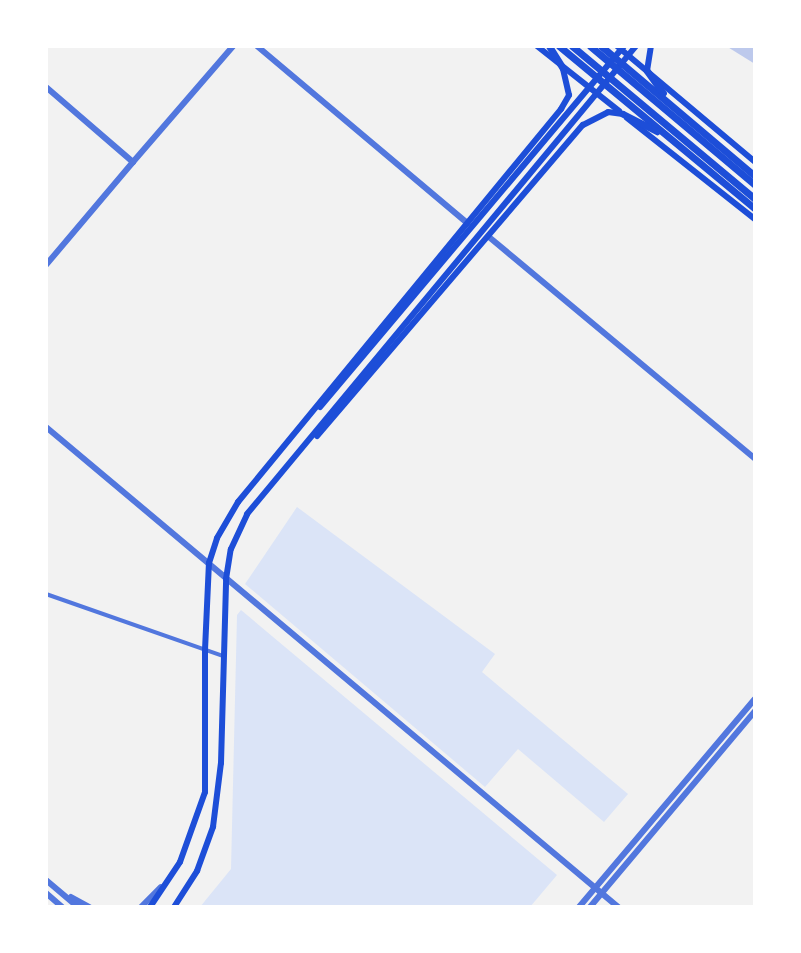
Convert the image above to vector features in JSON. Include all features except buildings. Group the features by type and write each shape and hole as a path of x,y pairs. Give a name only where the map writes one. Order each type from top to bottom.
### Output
{"highway":[{"path":"549,46 563,68"},
{"path":"559,46 755,209"},
{"path":"572,46 755,199"},
{"path":"590,46 755,185"},
{"path":"601,46 755,176"},
{"path":"647,71 675,106"},
{"path":"623,114 685,152"}],"main road":[{"path":"537,46 755,219"},
{"path":"617,46 755,162"},
{"path":"150,907 169,879 205,792 205,650 209,563 238,502 624,46"},
{"path":"177,905 204,856 216,809 226,579 231,549 247,514 636,46"},
{"path":"647,71 651,46"},
{"path":"297,433 328,390 567,101 563,68"},
{"path":"303,449 342,413 583,125 608,112 623,114"}],"street":[{"path":"46,265 233,46"},
{"path":"257,46 467,223"},
{"path":"46,87 133,162"},
{"path":"489,237 755,459"},
{"path":"46,427 618,907"},
{"path":"46,594 223,656"},
{"path":"590,907 598,891 755,699"},
{"path":"579,907 598,891 755,711"},
{"path":"141,907 169,879"},
{"path":"46,880 78,907"},
{"path":"57,889 89,907"},
{"path":"46,894 60,907"}],"shaded area":[{"path":"297,507 495,654 482,672 628,794 604,822 518,749 485,787 245,584"},
{"path":"241,610 557,875 530,907 200,907 231,869 237,615"}]}
